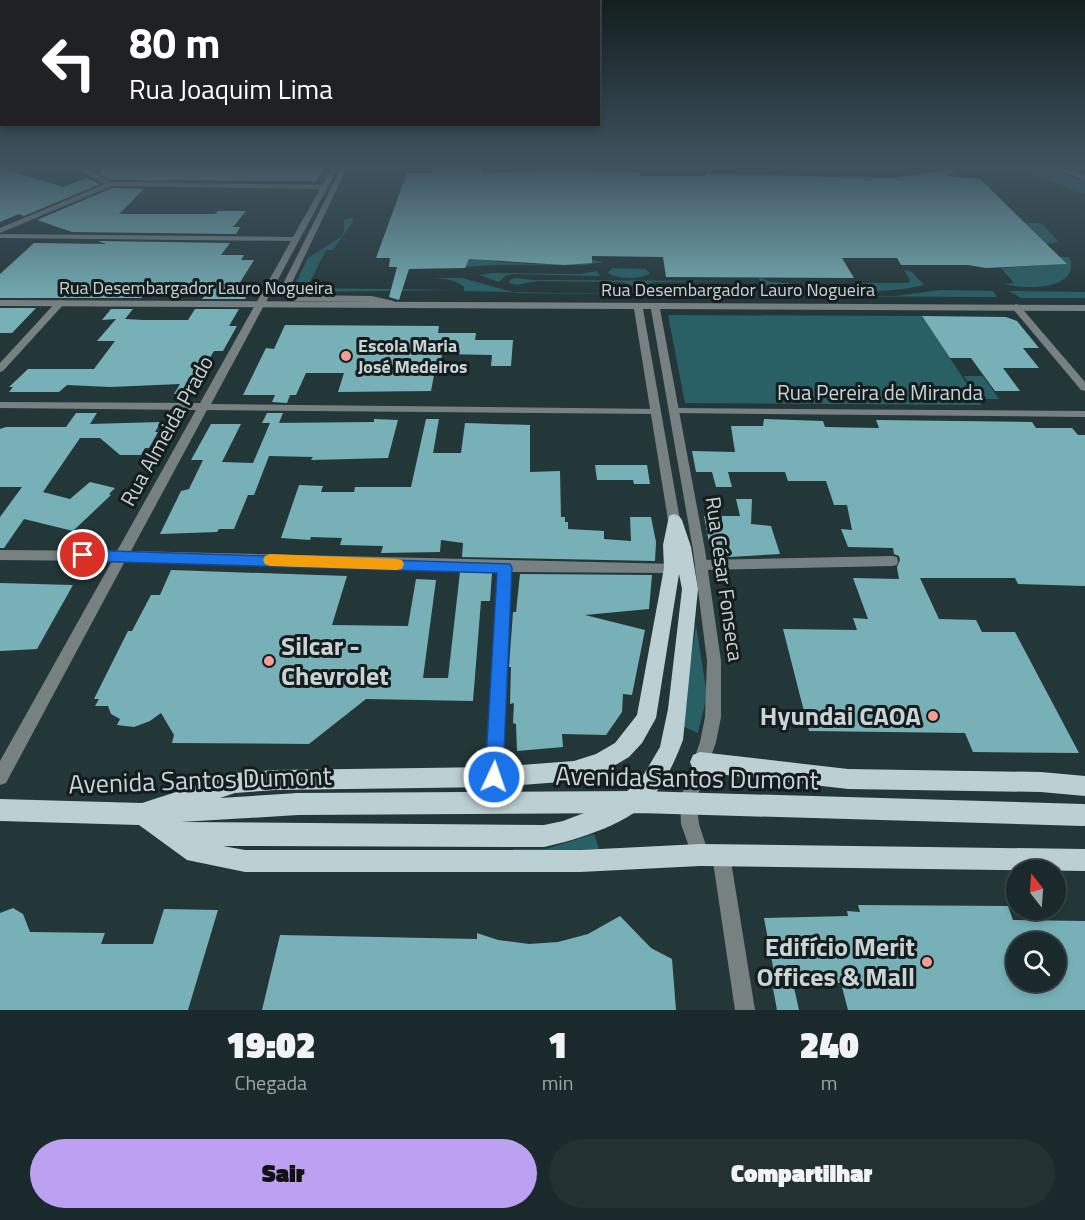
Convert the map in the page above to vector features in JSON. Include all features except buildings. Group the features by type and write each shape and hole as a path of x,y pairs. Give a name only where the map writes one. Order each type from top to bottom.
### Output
{"main road":[{"path":"142,814 235,783 276,780 494,777 574,771 600,763 622,750 635,736 646,718 672,568 671,545 674,520"},
{"path":"166,832 209,835 544,836 563,832 620,810 647,788 668,753 675,730 690,589 683,547 674,520"},
{"name":"Avenida Santos Dumont","path":"700,762 848,779 1041,782 1085,786"},
{"name":"Avenida Santos Dumont","path":"0,810 142,814 298,804 640,802 1084,815"},
{"path":"142,814 195,852 245,861 580,861 711,855 1085,861"}],"street":[{"path":"0,231 37,215"},
{"name":"Rua Almeida Prado","path":"0,777 309,215"},
{"name":"Rua Desembargador Lauro Nogueira","path":"321,215 283,291 295,298 372,299 391,303"},
{"path":"0,236 297,239"},
{"name":"Rua Desembargador Lauro Nogueira","path":"0,303 371,306 391,303 1085,308"},
{"path":"0,369 60,303"},
{"name":"Rua César Fonseca","path":"638,306 674,520"},
{"name":"Rua César Fonseca","path":"655,306 701,565 715,689 708,742 688,800 690,824 711,855 745,1010"},
{"path":"1016,308 1085,388"},
{"path":"0,405 655,411"},
{"name":"Rua Pereira de Miranda","path":"675,411 1085,414"},
{"path":"0,555 122,555 505,568 672,568"},
{"path":"701,565 892,561"},
{"path":"494,777 505,568"}],"shaded area":[{"path":"351,218 354,220 333,250 326,250 307,288 453,290 303,292 295,287 308,258 341,237 344,231 344,220"},
{"path":"1025,223 1041,223 1059,242 1046,244"},
{"path":"1059,257 1069,257 1071,268 1060,282 1037,287 1005,284 1014,283 1001,268 1066,264"},
{"path":"469,258 530,264 592,263 592,260 604,262 584,265 492,265 452,268 468,262"},
{"path":"612,268 645,269 650,273 636,278 623,277 608,273"},
{"path":"904,270 912,272 924,285 878,291 854,287 858,283 909,283 910,280"},
{"path":"597,271 600,276 512,274 505,276 499,282 479,275 492,273 580,274"},
{"path":"759,277 770,282 796,284 780,284 733,296 659,295 662,290 683,294 736,293 754,288 760,283"},
{"path":"432,278 462,278 512,292 464,291 464,287 454,281"},
{"path":"515,278 743,281 654,282 640,287 621,282 538,281 516,285 509,283"},
{"path":"941,290 993,291 997,297 763,296 896,296"},
{"path":"618,291 613,294 597,294"},
{"path":"1009,291 1085,292 1085,298 1021,298"},
{"path":"512,292 597,294 516,293"},
{"path":"668,315 922,316 981,405 685,403"},
{"path":"964,376 983,376 999,399 979,399"},
{"path":"696,625 707,695 698,733 682,726"},
{"path":"594,834 599,849 513,853 513,849 546,849"}],"slow traffic":[{"path":"270,560 396,564"}],"place":[{"name":"Escola Maria José Medeiros","path":"346,356"},
{"name":"Silcar - Chevrolet","path":"269,661"},
{"name":"Hyundai CAOA","path":"933,716"},
{"name":"Edifício Merit Offices & Mall","path":"927,962"}],"route":[{"path":"83,555 505,568 494,777"}]}
